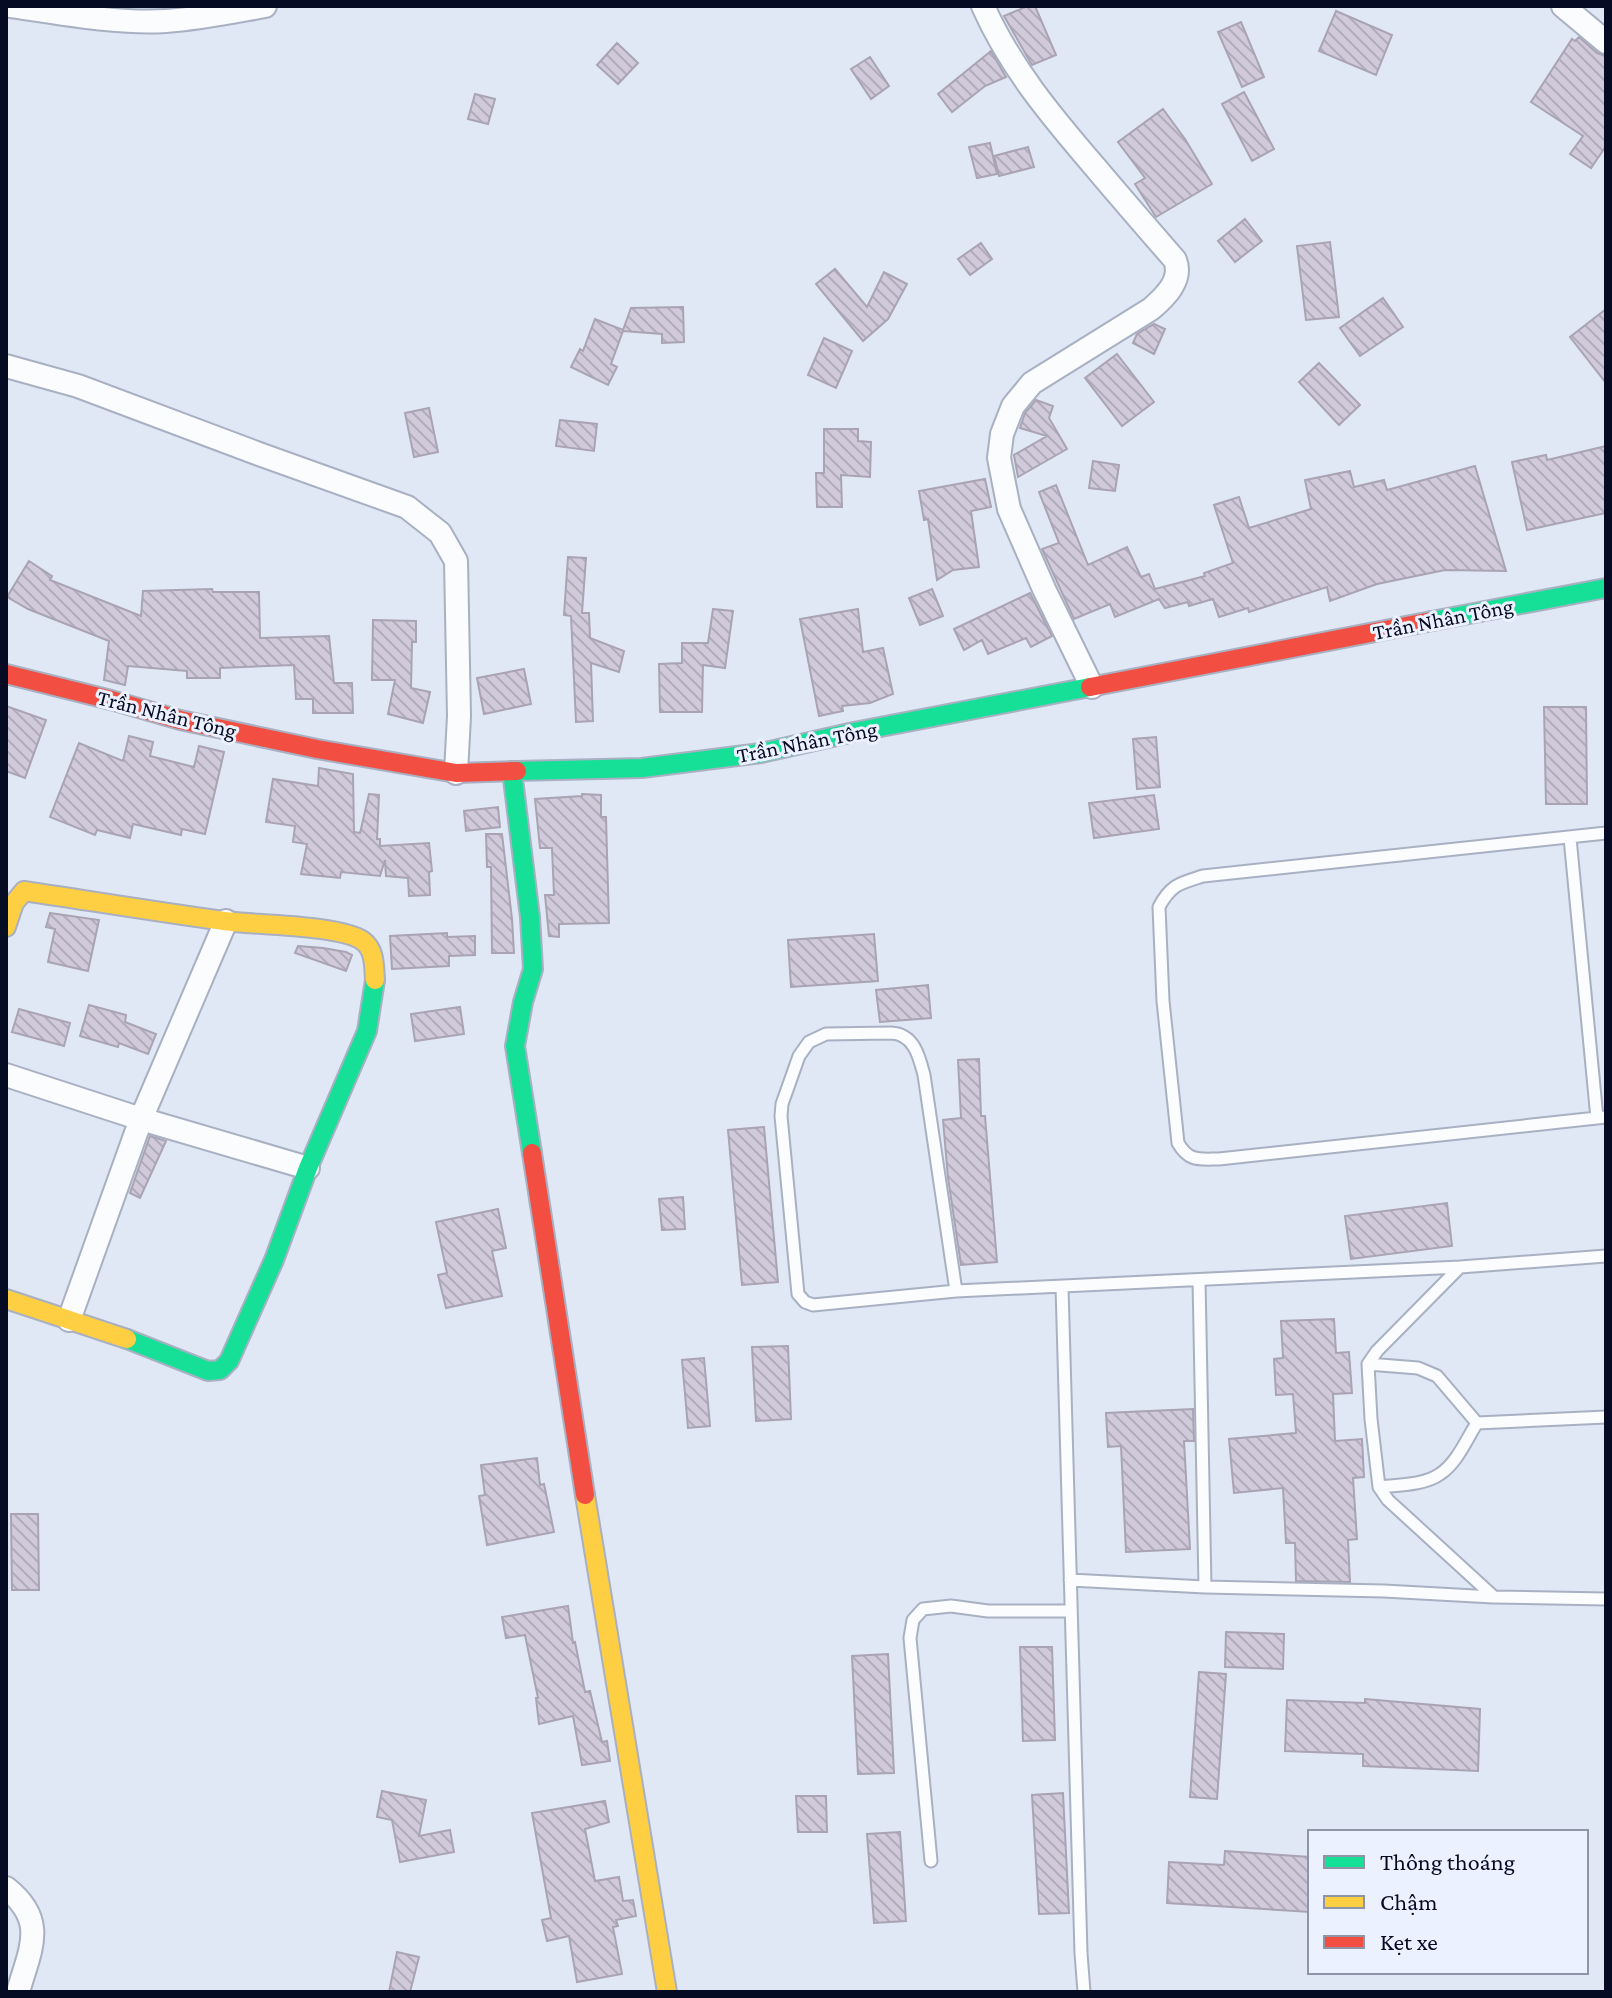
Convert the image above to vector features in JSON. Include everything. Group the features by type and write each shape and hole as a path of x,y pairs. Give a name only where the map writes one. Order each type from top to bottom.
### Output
{"street":[{"path":"11,6 110,19 163,21 265,6"},
{"path":"983,6 1020,74 1061,128 1175,260 1178,268 1176,280 1167,295 1151,309 1032,383 1013,406 1002,434 999,458 1009,509 1092,687"},
{"path":"1563,6 1606,42"},
{"path":"6,366 78,386 407,507 440,533 456,561 459,716 456,773"},
{"name":"Trần Nhân Tông","path":"6,674 195,723 317,749 456,773 642,768 761,753 854,732 1606,588"},
{"path":"512,771 530,917 533,969 515,1046 588,1516 667,1992"},
{"path":"6,927 12,906 24,891 226,921 326,930 352,935 365,942 373,955 375,982 367,1031 239,1341 229,1361 220,1370 208,1371 120,1336 6,1299"},
{"path":"69,1320 141,1119 226,921"},
{"path":"6,1075 308,1168"},
{"path":"6,1888 19,1898 30,1915 32,1925 33,1937 18,1992"}],"lane":[{"path":"1570,838 1602,1118 1235,1157 1195,1159 1184,1154 1178,1143 1163,1001 1159,907 1165,895 1176,885 1203,876 1606,833"},
{"path":"956,1291 924,1075 911,1041 902,1033 891,1033 826,1034 809,1042 799,1056 782,1104 781,1116 798,1294 813,1305 956,1291 1460,1267 1606,1256"},
{"path":"1460,1267 1377,1351 1368,1364 1371,1419 1379,1487 1388,1500 1493,1597"},
{"path":"1199,1280 1205,1587"},
{"path":"1062,1287 1084,1992"},
{"path":"1368,1364 1418,1368 1437,1376 1477,1423"},
{"path":"1477,1423 1606,1417"},
{"path":"1379,1487 1425,1481 1439,1475 1453,1463 1477,1423"},
{"path":"1070,1580 1606,1599"},
{"path":"931,1861 910,1638 913,1620 923,1609 951,1606 988,1611 1070,1611"}],"building":[{"path":"1035,6 1056,55 1032,65 1004,16"},
{"path":"1336,11 1392,35 1376,75 1319,51"},
{"path":"1241,22 1264,77 1242,87 1218,32"},
{"path":"1579,37 1597,53 1606,56 1606,146 1591,168 1570,154 1583,136 1531,102 1572,39 1575,41"},
{"path":"617,43 638,63 618,84 597,65"},
{"path":"991,51 1006,77 985,86 952,112 938,94"},
{"path":"870,57 889,86 871,99 851,69"},
{"path":"1244,92 1274,149 1252,161 1222,104"},
{"path":"475,94 495,99 488,124 468,119"},
{"path":"1163,109 1212,184 1156,217 1135,184 1145,178 1118,142"},
{"path":"990,143 997,174 977,178 969,147"},
{"path":"1028,147 1034,167 999,176 994,156"},
{"path":"1245,219 1262,241 1235,262 1218,241"},
{"path":"1330,242 1339,317 1306,320 1297,246"},
{"path":"981,243 992,259 970,275 958,259"},
{"path":"835,269 867,307 884,272 907,284 888,319 863,341 816,284"},
{"path":"1383,298 1403,327 1360,356 1340,328"},
{"path":"683,307 684,342 662,343 662,334 623,331 611,364 617,367 608,385 571,367 580,349 583,351 595,319 623,330 631,308"},
{"path":"1606,309 1606,383 1570,337"},
{"path":"1154,324 1165,329 1154,354 1133,343 1137,334"},
{"path":"824,338 852,351 836,388 808,375"},
{"path":"1117,354 1154,402 1122,426 1085,378"},
{"path":"1319,363 1360,405 1339,425 1299,382"},
{"path":"1036,400 1053,406 1049,418 1067,449 1018,477 1014,455 1047,436 1020,428 1025,413"},
{"path":"429,408 438,452 414,457 405,413"},
{"path":"560,420 597,424 594,451 556,446"},
{"path":"824,429 858,429 858,441 871,442 870,477 841,475 842,507 817,507 816,473 824,473"},
{"path":"1606,446 1606,513 1527,530 1512,462 1546,455 1547,460"},
{"path":"1093,461 1119,465 1115,491 1089,488"},
{"path":"1475,466 1506,571 1445,570 1377,584 1330,601 1327,587 1249,612 1248,608 1219,617 1213,599 1189,606 1188,602 1165,608 1159,599 1115,617 1110,604 1074,619 1042,549 1059,543 1039,492 1056,485 1088,565 1127,547 1141,577 1149,574 1155,589 1205,576 1204,573 1233,563 1214,505 1239,497 1249,528 1311,509 1305,480 1350,471 1354,487 1384,480 1387,490"},
{"path":"985,479 991,507 971,511 979,567 953,570 937,580 928,519 924,520 919,491"},
{"path":"568,557 586,558 582,613 589,613 590,638 624,651 619,672 591,663 593,721 576,722 571,616 564,615"},
{"path":"29,561 52,576 50,580 141,616 143,591 212,589 213,592 259,592 260,638 329,636 334,683 352,683 353,713 313,713 313,699 296,699 294,665 220,668 220,678 187,678 187,671 128,666 125,685 104,680 109,641 28,609 7,597"},
{"path":"932,589 943,616 920,625 909,598"},
{"path":"1030,593 1052,636 1031,647 1026,638 988,654 982,640 964,650 954,629"},
{"path":"713,609 733,611 725,668 703,665 702,712 660,712 659,664 682,663 682,643 708,643"},
{"path":"858,609 863,652 883,648 893,694 870,703 842,706 843,711 819,716 800,619"},
{"path":"373,620 416,621 416,642 412,642 411,688 430,692 423,723 388,714 395,680 372,680"},
{"path":"524,669 531,704 484,714 477,678"},
{"path":"6,706 46,720 25,778 6,771"},
{"path":"1544,707 1586,707 1587,804 1546,804"},
{"path":"129,736 153,742 150,756 194,767 199,746 224,752 205,834 182,829 181,835 133,824 130,838 97,830 95,835 50,817 79,743 123,761"},
{"path":"1156,737 1160,787 1137,789 1133,739"},
{"path":"319,768 353,774 354,832 360,833 369,794 379,795 377,839 380,839 380,846 429,843 432,871 429,872 430,895 409,896 408,878 386,876 385,860 380,876 341,872 340,878 301,874 307,844 293,842 295,826 266,822 273,779 318,786"},
{"path":"601,795 601,817 606,817 609,923 559,924 559,937 549,936 545,895 554,895 552,848 540,848 535,799"},
{"path":"1154,795 1159,829 1094,838 1089,803"},
{"path":"498,807 500,827 466,831 464,811"},
{"path":"486,834 502,834 514,953 492,953 491,867 487,867"},
{"path":"50,913 99,920 88,971 48,962 55,929 46,927"},
{"path":"447,933 447,937 475,936 475,955 449,956 449,966 392,969 390,936"},
{"path":"874,934 878,981 791,987 788,940"},
{"path":"298,946 352,955 346,971 295,953"},
{"path":"928,985 931,1018 880,1022 876,990"},
{"path":"89,1005 126,1015 125,1022 156,1034 148,1054 119,1043 118,1047 80,1036"},
{"path":"460,1007 464,1034 415,1041 411,1014"},
{"path":"19,1009 70,1023 64,1046 12,1032"},
{"path":"979,1059 981,1116 985,1116 997,1262 961,1265 943,1120 961,1118 958,1060"},
{"path":"764,1127 778,1282 742,1285 728,1130"},
{"path":"150,1136 166,1141 140,1198 130,1193"},
{"path":"683,1197 685,1229 662,1230 659,1199"},
{"path":"1447,1203 1452,1246 1351,1259 1345,1216"},
{"path":"498,1209 506,1248 492,1251 502,1296 446,1308 438,1275 447,1273 436,1222"},
{"path":"1334,1319 1336,1353 1349,1352 1352,1393 1333,1394 1335,1441 1362,1439 1364,1477 1353,1478 1357,1539 1348,1540 1350,1582 1296,1581 1295,1543 1286,1543 1283,1488 1234,1493 1229,1439 1296,1433 1293,1394 1276,1395 1274,1359 1283,1358 1281,1321"},
{"path":"788,1346 791,1419 756,1421 752,1347"},
{"path":"704,1358 710,1426 688,1428 682,1360"},
{"path":"1193,1409 1194,1441 1184,1441 1190,1549 1126,1552 1121,1446 1108,1447 1106,1413"},
{"path":"537,1458 540,1485 544,1484 554,1532 487,1545 479,1496 485,1495 481,1465"},
{"path":"11,1514 38,1514 39,1590 12,1590"},
{"path":"568,1606 585,1692 590,1691 602,1742 607,1741 610,1761 582,1765 573,1716 539,1724 538,1698 525,1635 506,1638 502,1617"},
{"path":"1226,1632 1284,1634 1283,1669 1225,1667"},
{"path":"1020,1647 1052,1647 1055,1740 1023,1741"},
{"path":"888,1654 894,1773 858,1774 852,1656"},
{"path":"1199,1672 1226,1674 1217,1799 1190,1797"},
{"path":"1365,1699 1480,1709 1478,1771 1363,1766 1363,1754 1285,1751 1287,1700 1365,1703"},
{"path":"382,1791 426,1800 419,1836 450,1830 454,1852 400,1862 392,1820 377,1817"},
{"path":"1063,1793 1069,1913 1039,1914 1032,1795"},
{"path":"796,1796 826,1796 827,1832 798,1832"},
{"path":"605,1801 609,1822 585,1829 595,1881 619,1877 623,1901 633,1900 636,1916 616,1920 618,1926 613,1927 622,1974 577,1982 569,1936 547,1941 542,1920 551,1918 532,1813"},
{"path":"900,1832 906,1921 874,1923 867,1834"},
{"path":"1225,1851 1308,1857 1308,1912 1167,1903 1169,1862 1224,1865"},
{"path":"397,1952 419,1957 410,1992 389,1992"}],"traffic: fast":[{"path":"1432,621 1606,588"},
{"path":"517,771 642,768 761,753 1090,687"},
{"path":"512,771 530,917 533,969 515,1046 532,1153"},
{"path":"127,1339 208,1371 220,1370 229,1361 274,1260 308,1168 367,1031 375,980"}],"traffic: slow":[{"path":"6,927 14,903 24,891 224,921 317,929 363,941 372,954 375,980"},
{"path":"6,1299 127,1339"},
{"path":"585,1495 667,1992"}],"traffic: jam":[{"path":"1090,687 1432,621"},
{"path":"6,674 180,720 317,749 456,773 517,771"},
{"path":"532,1153 585,1495"}]}
